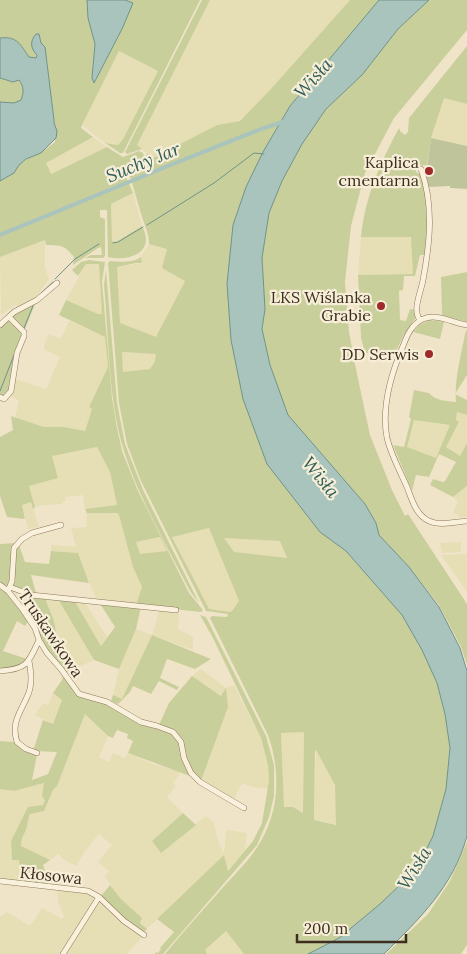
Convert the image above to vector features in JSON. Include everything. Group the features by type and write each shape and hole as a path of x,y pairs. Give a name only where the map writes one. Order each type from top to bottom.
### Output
{"street":[{"path":"420,320 416,312 426,264 430,223 428,198 421,169"},
{"path":"0,325 14,312 35,302 57,283"},
{"path":"0,397 4,399 10,391 18,353 24,336 24,332 9,317"},
{"path":"467,325 436,317 420,320 409,332 391,376 386,410 387,436 391,450 420,515 436,523 467,521"},
{"path":"61,525 32,533 22,539 14,548 9,589 31,595 176,610"},
{"name":"Truskawkowa","path":"0,585 9,589 35,628 46,653 61,668 79,694 107,702 141,722 173,732 181,742 184,758 191,773 200,782 244,808"},
{"path":"23,610 31,603 31,595"},
{"path":"0,671 17,669 29,660 39,640"},
{"path":"29,660 31,677 29,690 16,718 14,731 17,742 26,749 37,753"},
{"name":"Kłosowa","path":"0,881 88,891 99,898 114,914 144,935"},
{"path":"63,954 99,898"}],"shaded area":[{"path":"210,0 350,0 240,121 217,125 153,158 137,145"},
{"path":"119,51 158,71 123,139 118,145 105,143 82,125"},
{"path":"444,98 467,104 467,146 431,138"},
{"path":"93,137 107,147 50,174 45,163"},
{"path":"133,193 142,226 116,242 112,241 111,204"},
{"path":"361,237 412,237 413,274 358,275"},
{"path":"45,240 45,267 49,279 34,300 19,307 15,305 1,315 0,257"},
{"path":"149,244 168,249 185,281 156,338 120,323 117,267 142,263 141,257"},
{"path":"86,264 99,264 102,315 66,300"},
{"path":"69,321 105,337 108,367 89,407 92,409 85,431 64,427 44,427 15,417 19,401 11,396 15,379 46,389 60,357 45,350 44,345 49,334 61,339"},
{"path":"122,352 156,354 155,361 150,369 123,373"},
{"path":"457,411 467,415 467,443 460,456 446,447 459,422 456,421"},
{"path":"414,420 450,425 436,459 406,447"},
{"path":"97,447 110,472 117,505 85,509 83,495 65,497 66,499 62,504 35,507 29,486 58,478 51,456"},
{"path":"467,486 467,517 458,517 453,512 458,501 453,497"},
{"path":"31,502 39,527 28,529 22,504"},
{"path":"87,513 117,513 119,515 133,567 143,587 136,605 97,599 82,568 78,553 51,551 51,545 76,547 71,528 86,527"},
{"path":"209,528 239,601 230,612 208,609 172,536"},
{"path":"160,537 167,551 140,555 135,542"},
{"path":"223,538 281,541 287,559 233,552"},
{"path":"461,542 461,552 442,553 440,543"},
{"path":"467,554 467,592 441,555"},
{"path":"45,598 58,599 94,660 74,669 65,659 59,648 54,621"},
{"path":"74,600 84,601 107,637 101,646"},
{"path":"160,609 175,611 179,614 178,629 193,637 193,650 152,635"},
{"path":"136,629 152,635 122,700 113,695 119,669"},
{"path":"201,669 226,688 234,685 261,738 268,765 268,789 252,787 242,783 233,801 201,781 228,707 226,689 222,696 192,676"},
{"path":"53,693 62,700 53,724 35,715 43,703 48,705"},
{"path":"85,714 108,736 99,757 109,762 113,753 125,758 128,753 153,764 181,772 173,783 176,786 167,797 183,813 152,841 161,852 206,816 214,822 217,838 224,854 226,830 247,833 245,851 227,871 224,856 147,929 140,923 142,918 121,899 105,877 109,871 98,862 112,845 99,834 76,866 63,859 59,854 50,860 11,842 12,860 19,860 21,881 0,879 0,789 14,791 44,783 53,790 57,786"},
{"path":"304,732 303,813 293,807 284,807 281,733"},
{"path":"316,750 335,785 337,825 314,820"},
{"path":"57,889 89,894 93,897 94,901 62,954 0,954 0,917 7,912 30,926 42,908 62,919 64,916 58,902"},
{"path":"100,901 143,936 127,954 65,954"},
{"path":"226,931 244,954 207,954 204,951"}],"green space":[{"path":"0,0 87,0 88,18 95,43 92,78 94,82 122,29 133,3 125,0 200,0 123,153 105,143 118,145 123,139 158,71 119,51 81,128 93,137 46,163 51,174 107,147 123,157 139,151 143,153 144,157 125,174 133,193 111,204 112,241 116,242 142,226 146,243 138,253 125,258 108,257 107,210 100,210 100,217 105,219 105,256 103,258 85,258 91,255 102,255 101,247 73,265 74,257 68,250 59,246 46,245 45,240 0,257 0,181 14,173 19,165 27,159 41,153 55,142 45,47 41,43 39,35 36,58 29,57 18,42 10,38 0,38"},
{"path":"202,0 210,0 137,145 142,149 127,154 125,152"},
{"path":"350,0 379,0 290,106 246,187 233,225 227,284 231,340 243,399 320,532 346,551 402,615 422,650 437,683 445,714 450,748 446,789 433,836 424,854 402,883 339,938 308,954 244,954 226,931 205,950 207,954 165,954 247,861 264,836 274,808 276,794 275,764 268,735 210,618 212,616 227,617 228,614 206,611 141,481 127,444 119,403 108,263 110,261 130,261 141,257 142,263 117,267 120,323 156,337 185,281 162,268 167,249 149,244 148,233 128,172 144,161 147,153 153,158 217,125 240,121","holes":["122,352 156,354 155,361 150,369 123,372","209,528 239,601 232,611 209,609 172,537","224,538 280,541 287,558 234,552","304,732 303,813 293,807 284,807 281,733","316,750 335,785 336,825 314,820 315,751"]},
{"path":"429,0 467,0 467,30 394,118 365,173 351,226 345,282 349,332 370,435 392,490 405,516 408,514 467,604 467,665 461,647 439,605 409,567 379,535 376,523 365,504 288,415 270,365 262,329 265,309 262,258 269,213 282,181 302,144 326,109 362,75 398,29"},
{"path":"467,46 467,104 444,98 431,138 427,165 416,166 415,169 417,173 421,174 428,207 426,248 421,277 424,255 420,255 415,276 404,276 403,290 399,291 400,320 406,321 410,309 415,311 415,319 403,336 394,356 386,353 365,353 361,338 358,275 413,274 411,237 361,237 370,194 380,167 399,128 405,135 408,132 409,118"},
{"path":"0,78 12,82 19,80 23,90 21,100 14,103 0,102"},
{"path":"431,138 467,146 467,189 450,188 450,186 428,187 426,176"},
{"path":"89,260 105,262 102,282 112,398 122,451 138,491 189,593 203,610 201,612 136,605 142,587 133,567 119,515 117,513 87,513 85,509 117,505 110,472 97,447 52,456 58,478 29,486 35,507 33,509 31,502 22,505 25,519 7,517 0,496 0,437 13,430 11,416 44,427 64,427 85,431 92,409 89,407 108,367 105,337 59,315 66,300 102,314 99,264 86,264 78,276 72,270 81,262","holes":["160,537 167,551 140,554 136,542"]},
{"path":"106,270 117,403 125,444 143,490 199,603 190,591 154,522 137,487 124,451 112,390 104,285"},
{"path":"467,272 467,322 442,315 441,277"},
{"path":"35,304 24,330 11,319 13,315"},
{"path":"8,319 21,331 22,336 10,388 6,397 0,396 0,326"},
{"path":"430,320 444,322 440,339 413,332 419,325"},
{"path":"467,329 467,375 456,393 458,368"},
{"path":"414,390 429,393 438,399 456,402 456,394 467,400 467,415 457,412 456,420 459,422 446,447 460,456 467,443 467,486 453,497 430,485 433,479 445,481 456,462 439,454 429,477 416,475 412,491 393,445 404,447 411,419 409,417","holes":["414,420 450,425 436,458 407,447"]},
{"path":"15,543 8,586 0,583 0,544"},
{"path":"19,545 25,562 49,564 51,551 78,553 89,583 31,575 36,593 13,587 16,549"},
{"path":"0,588 28,621 25,626 17,621 3,651 27,659 17,667 0,669"},
{"path":"34,596 45,598 54,621 59,648 65,659 74,669 66,672 40,640 38,628 27,610 33,604"},
{"path":"58,599 74,600 101,646 115,627 99,602 141,607 136,629 119,669 94,660"},
{"path":"200,615 206,617 266,736 274,765 274,796 269,817 257,845 163,954 155,954 156,952 158,953 174,932 157,919 224,855 228,871 253,841 262,823 269,780 268,765 261,738"},
{"path":"152,635 211,659 195,669 167,659 160,678 179,687 177,690 159,681 151,694 133,686 130,692 118,704 111,701 113,695 122,699"},
{"path":"63,675 79,695 111,705 158,727 169,703 192,676 221,696 226,688 228,707 201,781 195,775 190,776 128,753 133,741 127,738 128,734 117,730 113,738 108,736 85,714 57,786 53,790 44,811 30,814 22,839 21,846 50,860 43,865 50,879 48,885 21,881 19,860 12,860 11,841 28,807 43,805 45,800 42,796 44,783 14,791 0,789 0,741 14,742 37,755 32,780 48,774 57,752 33,751 43,720 53,724 62,700 53,693 62,680"},
{"path":"183,813 196,825 161,853 152,841"},
{"path":"467,842 467,945 461,954 386,954 428,914 450,881"},
{"path":"110,885 121,899 142,918 140,923 147,929 144,932 126,920 101,896"}],"water":[{"path":"87,0 125,0 133,3 122,29 94,83 92,78 95,44 88,18"},
{"name":"Wisła","path":"379,0 429,0 398,29 362,75 326,109 302,144 282,181 269,213 262,258 265,309 262,329 270,365 288,415 365,504 376,523 379,535 409,567 439,607 460,648 467,671 467,836 453,871 434,901 384,954 308,954 339,938 380,904 402,883 424,854 433,836 446,789 450,748 445,714 437,683 422,650 402,615 346,551 320,532 267,464 243,399 231,340 227,284 233,225 246,187 263,152 290,106"},
{"path":"36,34 39,34 41,43 45,47 54,123 57,131 56,138 41,153 26,159 14,173 0,181 0,102 14,103 21,100 23,87 19,80 13,82 0,78 0,38 10,38 18,42 29,57 36,58 37,55 33,50 32,44"}],"waterway":[{"name":"Suchy Jar","path":"0,235 163,168 283,122"},
{"path":"147,225 214,183 254,153 264,154"},
{"path":"113,243 143,227"},
{"path":"55,279 75,259 99,244"},
{"path":"40,294 53,282"},
{"path":"24,328 33,306"},
{"path":"0,391 14,355"}],"place":[{"name":"Kaplica cmentarna","path":"429,171"},
{"name":"LKS Wiślanka Grabie","path":"381,306"},
{"name":"DD Serwis","path":"429,354"}]}
